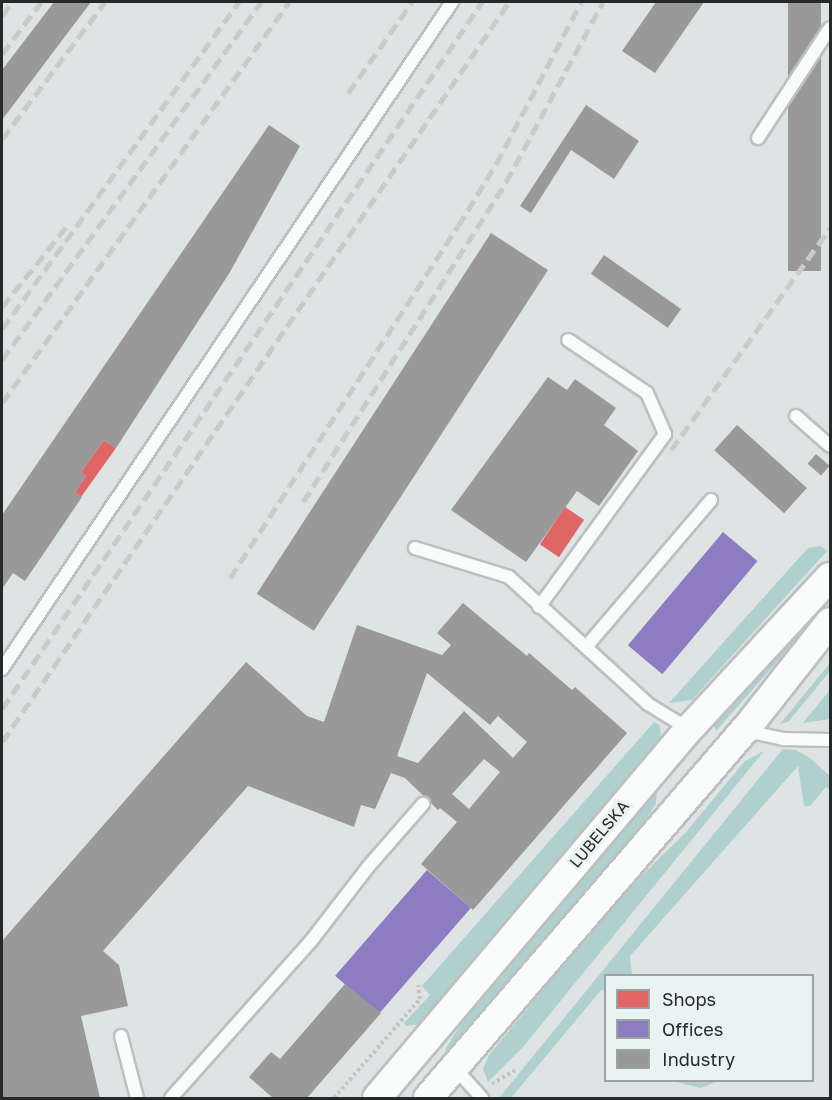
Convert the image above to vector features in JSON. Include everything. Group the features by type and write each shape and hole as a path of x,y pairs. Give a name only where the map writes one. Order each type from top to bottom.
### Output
{"street":[{"name":"LUBELSKA","path":"376,1098 689,729 831,577"},
{"path":"428,1098 744,730 831,622"}],"lane":[{"path":"2,669 452,2"},
{"path":"758,138 831,28"},
{"path":"539,608 665,434 647,393 568,340"},
{"path":"796,416 831,446"},
{"path":"586,647 711,500"},
{"path":"415,548 509,577 539,608 648,704 689,729"},
{"path":"744,730 785,739 830,738"},
{"path":"171,1098 311,941 368,867 423,804"},
{"path":"121,1036 137,1098"},
{"path":"454,1066 482,1098"}],"path":[{"path":"334,1098 420,999 418,985"},
{"path":"489,1086 515,1070"}],"shaded area":[{"path":"821,546 827,551 692,700 669,703 808,548"},
{"path":"830,592 830,602 716,731 714,725"},
{"path":"830,663 830,671 788,722 780,724"},
{"path":"830,690 830,719 803,723"},
{"path":"654,722 660,726 661,740 438,1005 420,1024 407,1026 404,1023 430,995 422,986"},
{"path":"783,749 796,750 810,758 830,776 830,790 826,787 810,806 804,806 798,766 630,956 632,974 604,974 604,991 602,989 511,1098 499,1098"},
{"path":"764,751 523,1047 488,1082 483,1069 489,1055 619,898 686,832 745,761"},
{"path":"657,787 656,803 643,824 448,1057 445,1050 470,1009"},
{"path":"676,1082 716,1082 701,1088"}],"building: Shops":[{"path":"104,440 116,448 81,497 75,492 86,476 81,472"},
{"path":"565,507 584,520 559,557 540,544"}],"building: Offices":[{"path":"723,532 757,561 662,674 628,645"},
{"path":"427,870 471,908 379,1014 335,976"}],"building: Industry":[{"path":"54,2 91,2 2,120 2,70"},
{"path":"656,2 704,2 655,73 622,51"},
{"path":"788,2 821,2 821,271 788,271"},
{"path":"586,105 639,141 614,179 571,150 531,213 520,206"},
{"path":"269,125 300,146 230,272 116,448 104,440 81,472 86,476 75,492 82,497 25,581 13,573 2,589 2,515"},
{"path":"491,233 548,270 314,631 257,594"},
{"path":"604,255 681,309 668,328 591,274"},
{"path":"548,377 567,390 575,379 616,408 604,425 638,451 599,506 577,491 526,562 451,510"},
{"path":"737,425 807,488 784,513 714,450"},
{"path":"816,454 830,466 821,476 807,464"},
{"path":"463,603 527,656 529,653 572,690 575,687 627,733 473,910 421,864 457,822 440,808 438,810 405,778 391,773 375,809 361,805 354,827 248,786 103,951 119,965 128,1006 81,1016 100,1098 2,1098 2,941 246,662 307,716 324,722 357,625 442,655 451,645 437,633","holes":["427,673 490,725 498,716 527,742 513,758 464,711 418,763 397,756","484,759 500,772 469,809 452,794"]},
{"path":"345,984 381,1013 307,1098 273,1098 249,1077 271,1052 280,1059"}],"railway":[{"path":"2,16 12,2"},
{"path":"2,54 41,2"},
{"path":"2,139 105,2"},
{"path":"2,329 239,2"},
{"path":"2,360 261,2"},
{"path":"2,403 289,2"},
{"path":"348,93 412,2"},
{"path":"2,709 482,2"},
{"path":"2,742 509,2"},
{"path":"230,578 496,164 581,2"},
{"path":"303,502 506,182 603,2"},
{"path":"2,307 66,227"},
{"path":"671,450 830,228"}]}
